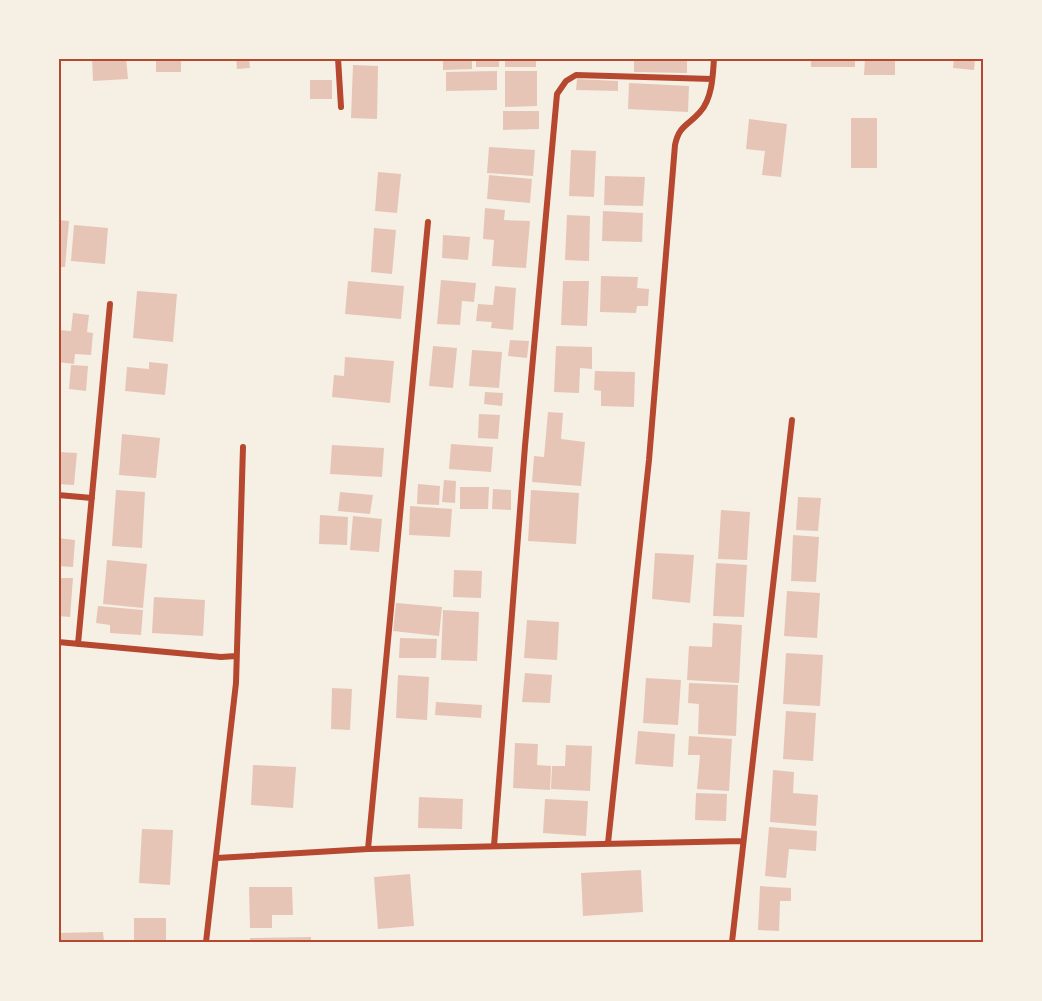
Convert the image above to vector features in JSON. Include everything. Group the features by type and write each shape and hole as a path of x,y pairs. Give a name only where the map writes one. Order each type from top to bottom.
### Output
{"street":[{"path":"338,58 341,107"},
{"path":"608,843 649,460 676,136 681,128 700,112 710,91 714,58"},
{"path":"494,846 525,446 557,94 566,81 576,75 712,79"},
{"path":"368,849 428,222"},
{"path":"78,644 110,304"},
{"path":"732,942 792,420"},
{"path":"206,942 236,683 243,447"},
{"path":"58,495 92,498"},
{"path":"58,642 236,657"},
{"path":"217,858 368,849 743,840"}],"building":[{"path":"92,58 126,58 128,79 93,81"},
{"path":"156,58 181,58 181,72 156,72"},
{"path":"236,58 249,58 250,68 237,69"},
{"path":"443,58 472,58 472,69 443,70"},
{"path":"476,58 499,58 499,67 476,67"},
{"path":"505,58 536,58 536,67 505,67"},
{"path":"634,58 687,58 687,73 634,72"},
{"path":"811,58 855,58 855,67 811,67"},
{"path":"865,58 895,58 895,75 864,75"},
{"path":"954,58 975,58 974,70 953,68"},
{"path":"353,65 378,66 377,119 351,118"},
{"path":"497,71 497,90 446,91 446,72"},
{"path":"505,71 537,71 537,106 505,107"},
{"path":"577,79 618,81 618,91 576,90"},
{"path":"310,80 332,80 332,99 310,99"},
{"path":"629,83 689,86 688,112 628,109"},
{"path":"503,111 539,111 539,129 503,130"},
{"path":"851,118 877,118 877,168 851,168"},
{"path":"749,119 787,124 781,177 762,175 765,151 746,149"},
{"path":"489,147 535,150 533,176 487,173"},
{"path":"571,150 596,151 594,197 569,196"},
{"path":"378,172 401,174 397,213 375,211"},
{"path":"489,175 532,179 530,203 487,199"},
{"path":"605,176 645,177 643,206 604,205"},
{"path":"485,208 505,210 504,220 530,221 526,268 492,266 494,240 483,239"},
{"path":"603,211 643,213 642,242 602,241"},
{"path":"567,215 590,216 589,261 565,260"},
{"path":"58,220 69,221 65,267 58,267"},
{"path":"74,225 108,228 105,264 71,261"},
{"path":"374,228 396,230 392,274 371,272"},
{"path":"443,235 470,237 468,260 442,258"},
{"path":"601,276 638,277 637,288 649,289 648,306 637,306 636,313 600,312"},
{"path":"441,280 476,283 474,302 462,301 460,325 437,324"},
{"path":"348,281 404,286 401,319 345,314"},
{"path":"563,281 589,281 587,326 561,325"},
{"path":"495,286 516,288 513,330 491,328 492,322 476,321 478,304 493,305"},
{"path":"137,291 177,294 173,342 133,338"},
{"path":"73,313 89,315 87,332 93,333 91,355 75,354 74,364 58,362 58,330 71,331"},
{"path":"510,340 529,341 527,358 508,356"},
{"path":"433,346 457,348 453,388 429,386"},
{"path":"556,346 592,347 592,369 580,368 579,393 554,392"},
{"path":"472,350 502,352 499,388 469,386"},
{"path":"345,357 394,361 390,403 332,397 334,375 344,376"},
{"path":"149,362 168,364 165,395 125,391 127,367 149,369"},
{"path":"71,365 88,366 86,391 69,389"},
{"path":"595,371 635,372 634,407 601,406 601,391 594,390"},
{"path":"485,392 503,393 502,406 484,404"},
{"path":"548,412 563,413 561,439 585,442 581,486 532,482 534,456 544,457"},
{"path":"479,414 500,415 498,439 478,438"},
{"path":"122,434 160,438 156,478 119,475"},
{"path":"451,444 493,447 491,472 449,469"},
{"path":"332,445 384,448 382,477 330,474"},
{"path":"58,452 77,453 74,485 58,484"},
{"path":"444,480 456,481 455,503 442,502"},
{"path":"418,484 440,486 439,505 417,504"},
{"path":"460,487 489,487 488,509 460,509"},
{"path":"493,489 511,490 511,510 492,509"},
{"path":"116,490 145,492 142,548 112,546"},
{"path":"531,490 579,493 576,544 528,541"},
{"path":"340,492 373,495 370,514 338,511"},
{"path":"798,497 821,498 818,531 796,530"},
{"path":"410,506 452,509 450,537 409,535"},
{"path":"721,510 750,512 747,560 718,559"},
{"path":"320,515 348,517 347,545 319,544"},
{"path":"353,516 382,519 379,552 350,550"},
{"path":"793,535 819,537 816,582 791,581"},
{"path":"58,538 75,540 73,567 58,566"},
{"path":"655,553 694,555 690,603 652,599"},
{"path":"107,560 147,564 143,608 103,604"},
{"path":"716,563 747,565 744,617 713,616"},
{"path":"454,570 482,571 481,598 453,597"},
{"path":"58,578 73,578 70,617 58,616"},
{"path":"787,591 820,593 817,638 784,636"},
{"path":"154,597 205,600 203,636 152,633"},
{"path":"396,603 442,607 439,636 393,631"},
{"path":"98,606 143,610 141,635 110,633 110,625 96,623"},
{"path":"443,610 479,612 477,661 441,660"},
{"path":"527,620 559,622 557,660 524,658"},
{"path":"713,623 742,625 739,683 687,680 689,646 712,647"},
{"path":"400,638 437,639 436,658 399,658"},
{"path":"786,653 823,655 820,706 783,704"},
{"path":"525,673 552,675 550,703 522,702"},
{"path":"398,675 429,677 427,720 396,718"},
{"path":"646,678 681,680 678,725 643,723"},
{"path":"689,683 738,685 736,736 698,734 699,704 688,703"},
{"path":"332,688 352,689 350,730 331,729"},
{"path":"436,702 482,705 481,718 435,715"},
{"path":"786,711 816,713 813,761 783,759"},
{"path":"638,731 675,734 673,767 635,764"},
{"path":"689,736 732,739 729,791 697,789 700,755 688,755"},
{"path":"515,743 538,744 537,765 551,766 550,790 513,788"},
{"path":"566,745 592,746 590,791 551,789 552,766 565,766"},
{"path":"253,765 296,767 293,808 251,805"},
{"path":"773,770 794,772 793,793 818,795 816,826 770,822"},
{"path":"696,793 727,794 726,821 695,820"},
{"path":"419,797 463,799 462,829 418,828"},
{"path":"545,799 588,801 586,836 543,833"},
{"path":"769,827 817,831 816,851 789,849 786,878 765,876"},
{"path":"142,829 173,830 170,885 139,883"},
{"path":"641,870 643,912 583,916 581,873"},
{"path":"410,874 414,926 378,929 374,877"},
{"path":"760,886 791,888 791,901 780,901 779,931 758,930"},
{"path":"249,887 292,887 293,915 272,915 272,928 250,928"},
{"path":"134,918 166,918 166,942 134,942"},
{"path":"103,932 104,942 58,942 58,933"},
{"path":"311,937 311,942 250,942 250,938"}]}
